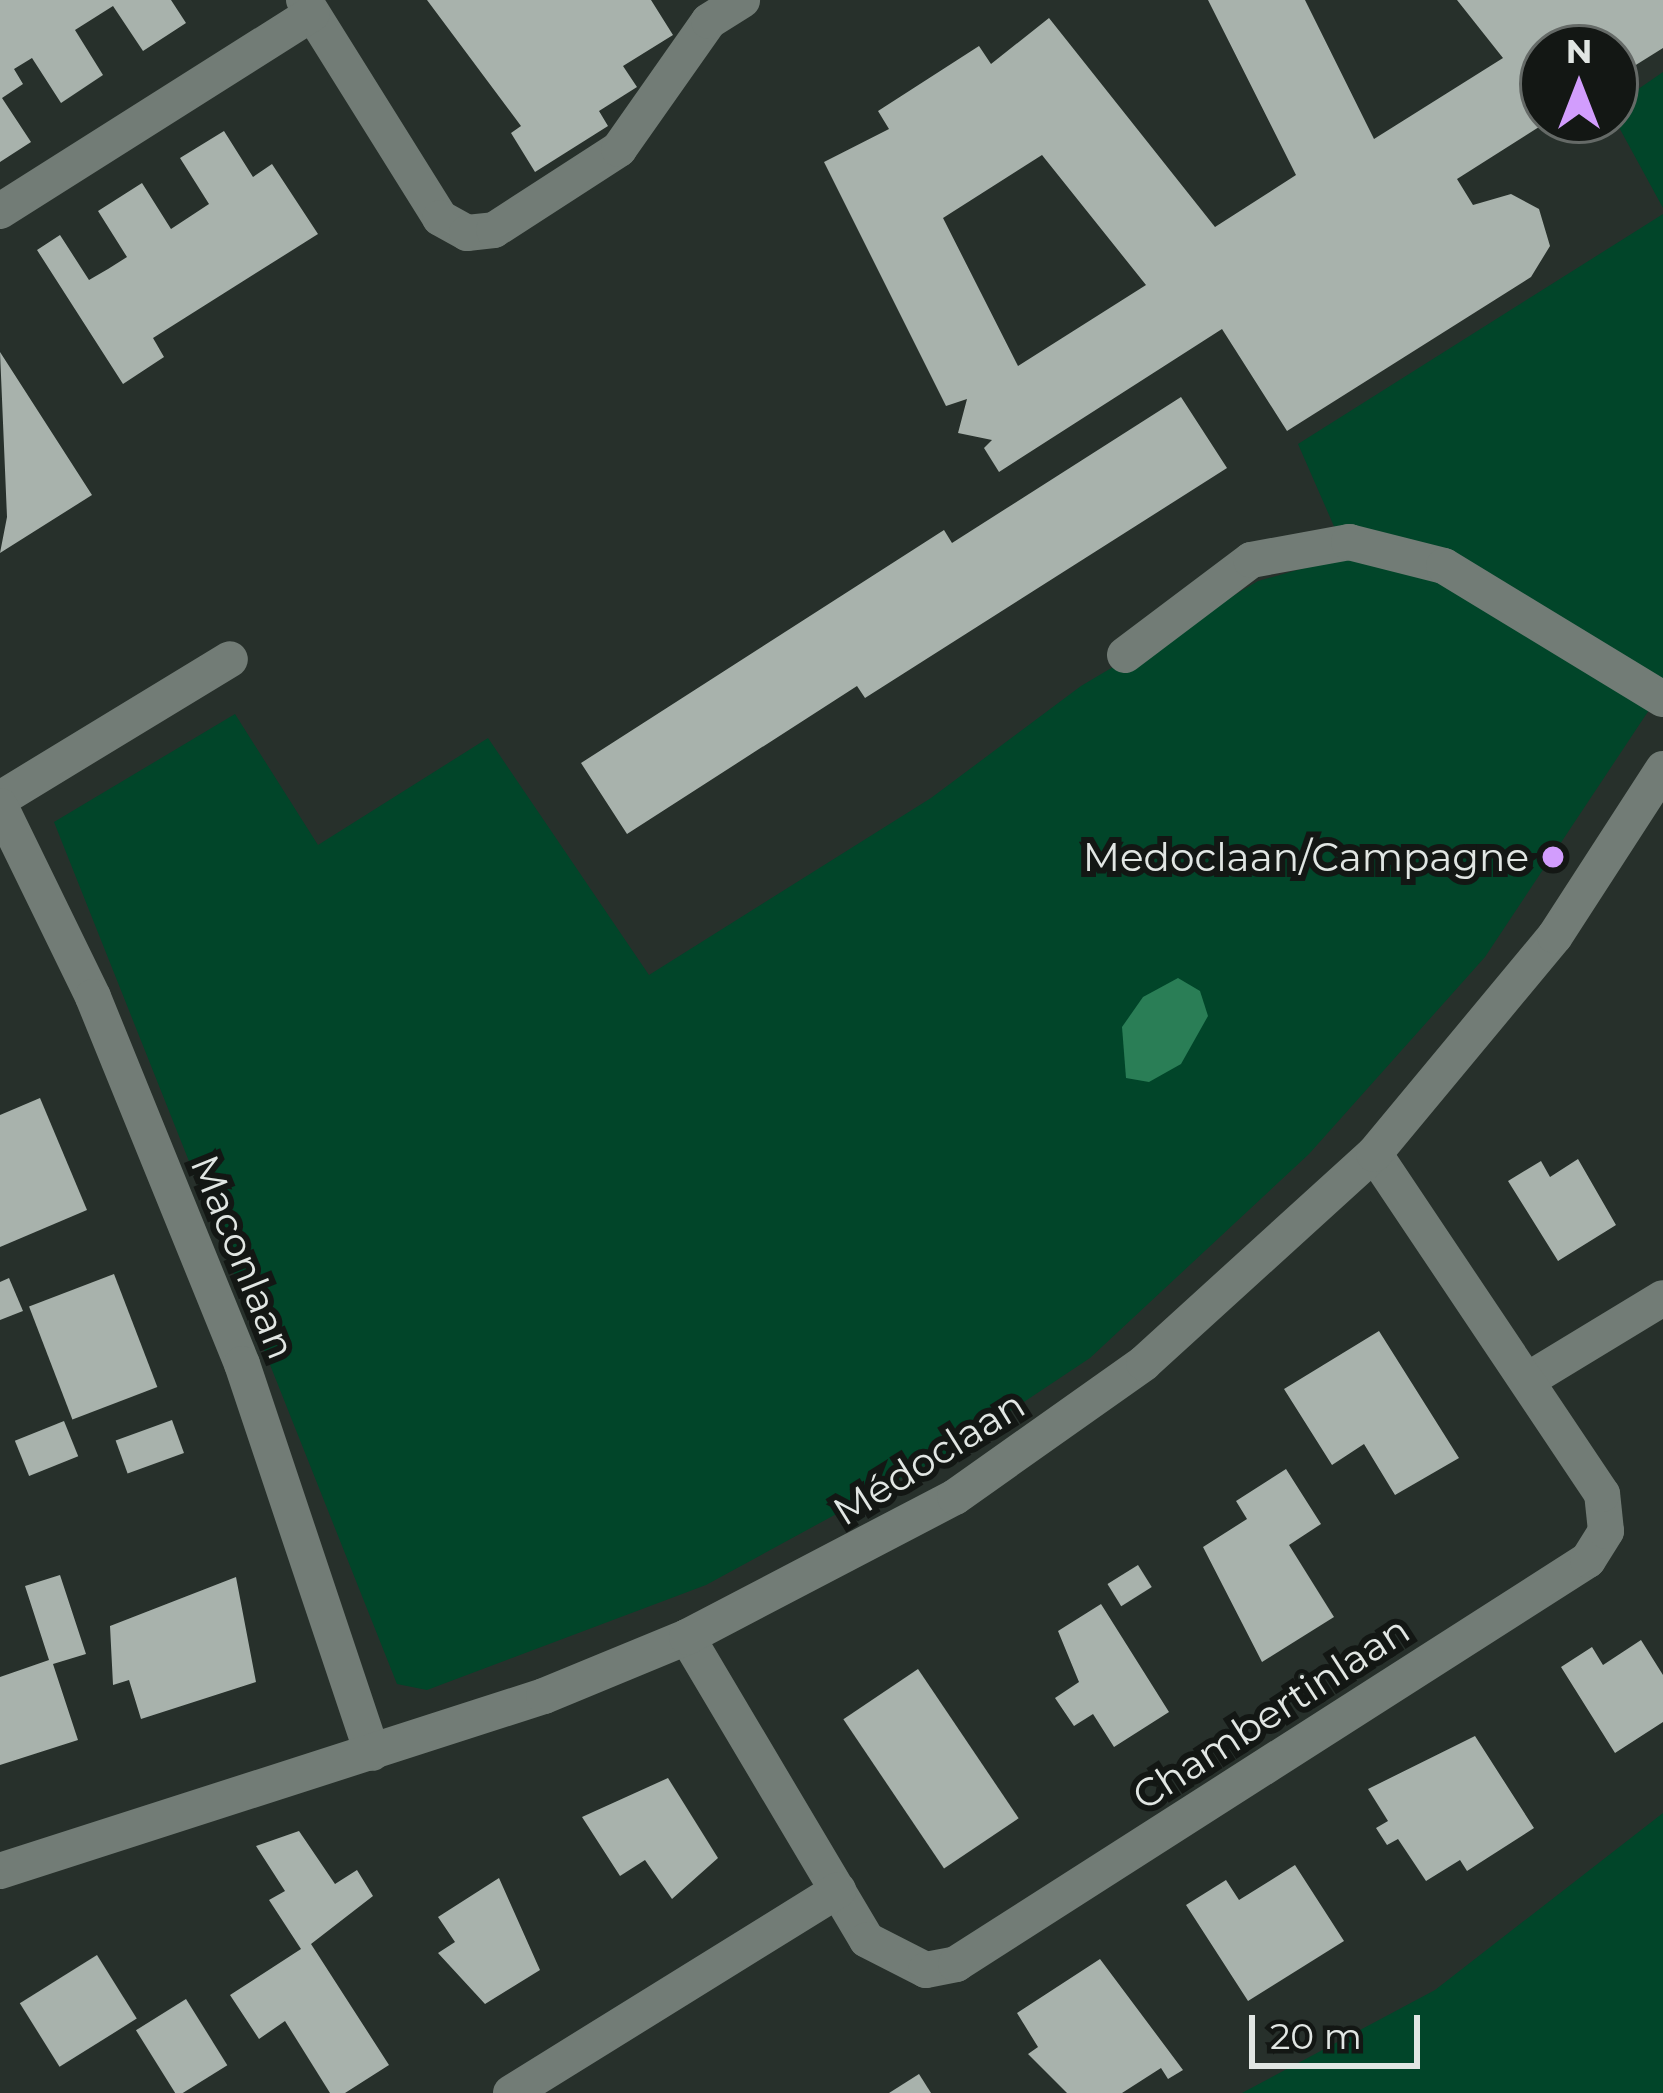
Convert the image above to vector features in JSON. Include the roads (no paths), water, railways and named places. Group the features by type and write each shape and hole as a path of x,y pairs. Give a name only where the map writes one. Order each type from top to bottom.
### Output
{"street":[{"path":"0,211 308,7 440,218 467,233 494,230 619,149 709,21 742,0"},
{"path":"1125,655 1251,560 1349,542 1444,566 1663,699"},
{"path":"0,802 230,659"},
{"name":"Médoclaan","path":"0,1871 372,1753 687,1636 831,1567 1073,1418 1374,1154 1555,936 1663,769"},
{"name":"Maconlaan","path":"0,802 93,997 242,1364 372,1753"},
{"name":"Chambertinlaan","path":"687,1636 838,1890 885,1958 909,1969 956,1964 1588,1560 1606,1531 1602,1494 1531,1378 1374,1154"},
{"path":"1531,1378 1663,1298"},
{"path":"511,2093 838,1890"}],"place":[{"name":"Medoclaan/Campagne","path":"1553,857"}]}
